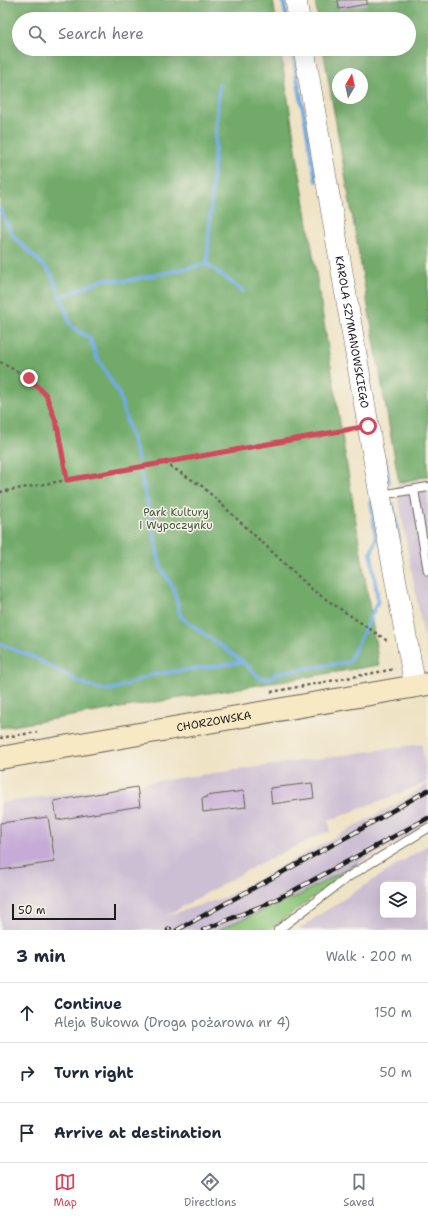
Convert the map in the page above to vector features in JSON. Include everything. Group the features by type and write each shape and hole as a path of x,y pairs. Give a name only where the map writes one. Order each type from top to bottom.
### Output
{"main road":[{"name":"CHORZOWSKA","path":"0,758 416,673"}],"street":[{"path":"296,0 298,12"},
{"name":"KAROLA SZYMANOWSKIEGO","path":"305,56 380,495 416,673"}],"lane":[{"path":"380,495 428,487"},
{"path":"414,490 428,571"},
{"path":"278,930 348,877 428,828"}],"path":[{"path":"0,362 29,378 46,395 57,425 67,480"},
{"path":"0,492 368,426"},
{"path":"165,463 202,486 314,591 416,673"},
{"path":"263,693 416,673"},
{"path":"0,738 39,732"}],"shaded area":[{"path":"428,480 428,660 396,486"},
{"path":"422,744 427,780 425,783 328,821 330,832 321,834 253,867 166,916 225,897 399,802 428,784 428,825 296,897 217,930 0,930 0,803"},
{"path":"428,845 428,930 298,930 319,915"}],"green space":[{"name":"Park Kultury i Wypoczynku","path":"0,0 273,0 275,12 12,12 12,56 281,56 379,665 0,728"},
{"path":"315,0 428,0 428,476 399,483 333,104 368,104 368,68 332,68 332,100 324,56 416,56 416,12 317,12"},
{"path":"358,863 269,930 217,930 296,897"}],"building":[{"path":"338,0 367,0 367,4 339,9"},
{"path":"312,783 314,798 272,804 270,788"},
{"path":"137,787 140,806 57,820 54,801"},
{"path":"244,791 246,807 203,812 202,798 206,798 206,796"},
{"path":"48,817 55,862 0,870 0,823"}],"waterway":[{"path":"283,0 286,12"},
{"path":"293,56 316,181"},
{"path":"61,297 105,279 126,281 207,264 219,85"},
{"path":"0,210 14,237 50,272 71,326 90,338 96,356 119,394 138,460"},
{"path":"207,264 243,291"},
{"path":"385,459 389,482"},
{"path":"141,474 161,568 173,587 181,617 243,662 260,678 271,678 277,673 349,662 378,601 371,553 376,540 371,501"},
{"path":"393,504 399,539"},
{"path":"0,644 31,656 77,681 98,689 106,690 117,688 151,675 243,662"}],"railway":[{"path":"177,930 354,833 428,790"},
{"path":"203,930 289,893 428,818"}],"route":[{"path":"29,378 46,395 57,425 67,480 368,426"}]}
